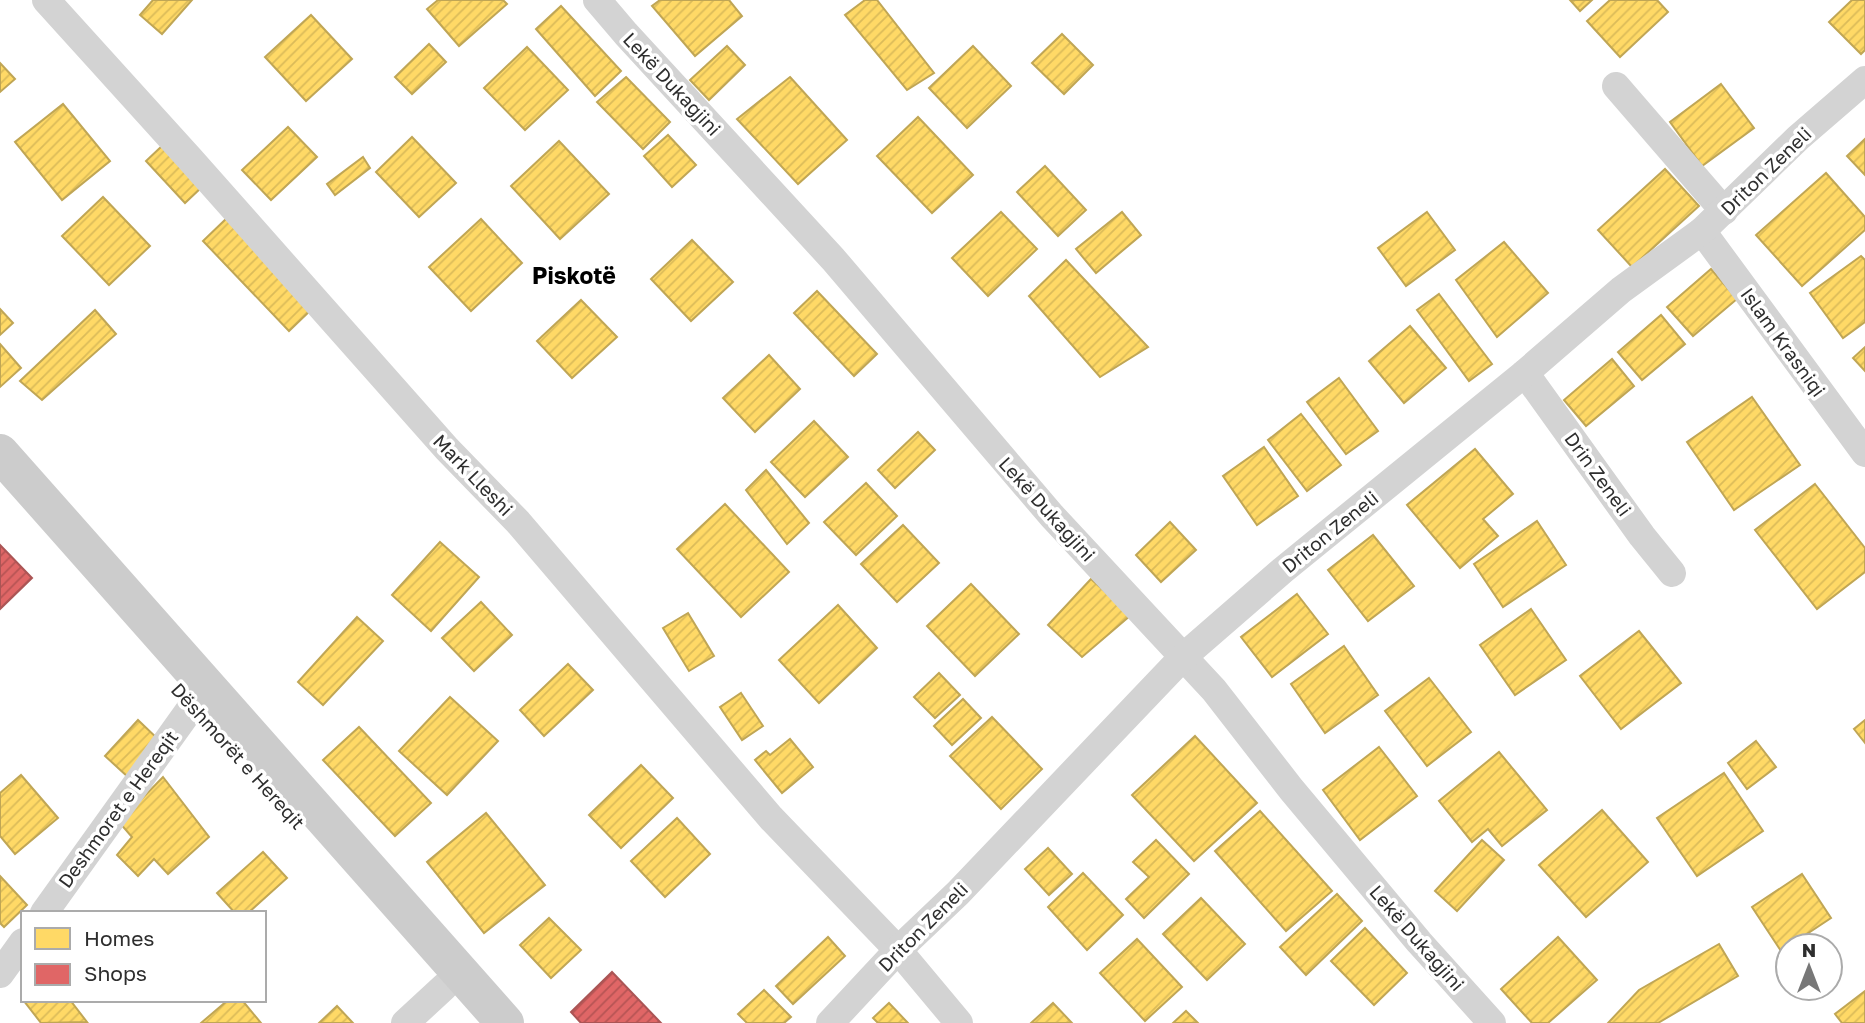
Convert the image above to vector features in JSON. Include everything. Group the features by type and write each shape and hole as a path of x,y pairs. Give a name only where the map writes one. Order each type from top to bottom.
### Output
{"main road":[{"path":"0,453 505,1023"},
{"name":"Dëshmorët e Hereqit","path":"0,490 474,1023"}],"street":[{"name":"Mark Lleshi","path":"46,0 447,449 518,522 771,818 898,950 959,1023"},
{"name":"Lekë Dukagjini","path":"606,3 833,259 1052,516 1214,690 1291,789 1411,932 1492,1023"},
{"name":"Driton Zeneli","path":"830,1023 1183,657 1283,570 1525,373 1621,290 1702,231 1798,138 1865,80"},
{"path":"1616,86 1724,211"},
{"name":"Islam Krasniqi","path":"1702,231 1865,453"},
{"name":"Drin Zeneli","path":"1525,373 1642,536 1672,573"},
{"name":"Deshmoret e Hereqit","path":"45,911 193,705"},
{"path":"0,974 21,945"},
{"path":"405,1023 444,987"}],"building: Homes":[{"path":"153,0 192,0 162,34 140,15"},
{"path":"438,0 503,0 507,4 459,46 427,9"},
{"path":"660,0 729,0 742,16 695,56 652,6"},
{"path":"865,0 877,0 934,73 907,90 845,15"},
{"path":"1570,0 1592,0 1580,11"},
{"path":"1610,0 1657,0 1668,12 1620,57 1587,21"},
{"path":"1852,0 1865,0 1865,50 1861,54 1829,22"},
{"path":"561,6 621,71 595,96 536,29"},
{"path":"311,15 352,59 306,101 265,57"},
{"path":"1062,34 1093,65 1064,94 1032,63"},
{"path":"429,44 446,62 412,94 395,77"},
{"path":"727,46 745,65 709,100 690,80"},
{"path":"973,46 1011,86 967,128 929,88"},
{"path":"527,47 568,90 525,130 484,88"},
{"path":"0,63 15,79 0,92"},
{"path":"626,77 670,122 643,149 597,102"},
{"path":"790,77 847,140 798,184 737,119"},
{"path":"1721,84 1754,128 1702,166 1670,122"},
{"path":"63,104 110,161 62,200 15,142"},
{"path":"918,117 973,175 932,213 877,156"},
{"path":"288,127 317,157 271,200 242,170"},
{"path":"668,135 696,165 672,187 644,156"},
{"path":"412,137 456,183 419,217 376,172"},
{"path":"1865,139 1865,175 1847,156"},
{"path":"559,141 609,194 560,239 511,186"},
{"path":"162,146 202,187 185,203 146,161"},
{"path":"363,157 370,168 335,195 327,184"},
{"path":"1045,166 1086,210 1058,236 1017,192"},
{"path":"1665,169 1699,206 1632,267 1598,230"},
{"path":"1826,173 1865,217 1865,230 1802,286 1756,235"},
{"path":"103,197 150,246 109,285 62,236"},
{"path":"1001,212 1037,249 988,296 952,258"},
{"path":"1122,212 1141,235 1096,273 1076,249"},
{"path":"1427,212 1455,250 1406,286 1378,248"},
{"path":"228,217 314,307 289,331 203,241"},
{"path":"481,219 522,263 471,311 429,267"},
{"path":"692,240 733,282 691,321 651,279"},
{"path":"1504,242 1548,293 1497,337 1456,280"},
{"path":"1861,256 1865,260 1865,322 1843,338 1810,293"},
{"path":"1066,260 1148,347 1100,377 1029,296"},
{"path":"1711,269 1737,299 1693,336 1667,307"},
{"path":"817,291 877,354 854,376 794,313"},
{"path":"1439,294 1492,364 1469,381 1417,310"},
{"path":"581,300 617,337 572,378 537,341"},
{"path":"0,309 13,323 0,335"},
{"path":"95,310 116,334 42,400 20,381"},
{"path":"1661,315 1685,344 1642,380 1618,352"},
{"path":"1410,326 1446,368 1404,403 1369,361"},
{"path":"0,344 21,368 0,387"},
{"path":"1865,347 1865,371 1853,358"},
{"path":"769,355 800,389 755,432 723,398"},
{"path":"1612,359 1634,386 1586,426 1564,400"},
{"path":"1339,378 1378,431 1346,454 1307,402"},
{"path":"1752,397 1800,465 1734,510 1687,442"},
{"path":"1301,414 1341,465 1307,491 1268,440"},
{"path":"814,421 848,457 805,497 771,462"},
{"path":"918,432 935,450 895,488 878,470"},
{"path":"1264,447 1298,496 1257,525 1223,476"},
{"path":"1475,449 1513,494 1483,519 1498,536 1460,568 1407,505"},
{"path":"766,470 809,523 787,544 746,490"},
{"path":"866,483 897,516 856,555 824,522"},
{"path":"1815,484 1865,548 1865,572 1817,609 1755,530"},
{"path":"725,504 789,572 741,617 677,549"},
{"path":"1537,521 1566,565 1503,607 1474,564"},
{"path":"1170,522 1196,550 1161,582 1136,555"},
{"path":"903,525 939,563 897,602 861,564"},
{"path":"1373,535 1414,586 1368,621 1328,570"},
{"path":"440,542 479,577 431,631 392,595"},
{"path":"1091,579 1131,615 1082,657 1048,625"},
{"path":"971,584 1019,634 975,676 927,626"},
{"path":"1297,594 1328,634 1272,677 1241,637"},
{"path":"481,602 512,635 474,671 442,638"},
{"path":"838,605 877,648 819,703 779,660"},
{"path":"1531,609 1566,660 1515,695 1480,645"},
{"path":"688,613 714,656 689,671 663,628"},
{"path":"357,617 383,641 323,705 298,682"},
{"path":"1639,631 1681,683 1621,729 1580,676"},
{"path":"1344,646 1378,695 1325,733 1291,684"},
{"path":"568,664 593,690 544,736 520,710"},
{"path":"939,673 960,695 935,718 914,697"},
{"path":"1429,678 1471,732 1427,766 1385,711"},
{"path":"741,693 763,726 742,740 720,707"},
{"path":"450,697 498,741 447,795 399,751"},
{"path":"963,699 981,718 952,745 934,726"},
{"path":"992,717 1042,769 1001,809 950,756"},
{"path":"138,720 160,741 128,777 105,756"},
{"path":"1865,720 1865,743 1854,729"},
{"path":"359,727 431,803 395,836 323,760"},
{"path":"1195,736 1257,803 1194,861 1132,795"},
{"path":"790,739 813,767 782,793 755,760 766,751 770,755"},
{"path":"1756,741 1776,767 1747,789 1728,763"},
{"path":"1379,747 1417,796 1360,840 1323,790"},
{"path":"1499,752 1547,810 1502,846 1488,829 1472,842 1439,801"},
{"path":"641,765 673,798 621,848 589,815"},
{"path":"1724,773 1763,831 1697,876 1657,818"},
{"path":"21,775 58,818 15,854 0,836 0,793"},
{"path":"163,777 209,837 168,874 154,859 138,876 117,855 132,837 119,822"},
{"path":"1602,810 1648,862 1586,917 1539,865"},
{"path":"1260,811 1332,891 1286,931 1215,851"},
{"path":"486,813 545,885 484,933 427,862"},
{"path":"677,818 710,854 665,897 631,861"},
{"path":"1156,840 1189,874 1144,918 1126,899 1149,877 1133,862"},
{"path":"1482,840 1504,860 1457,911 1435,891"},
{"path":"1048,848 1072,874 1049,895 1025,869"},
{"path":"263,852 287,878 250,911 233,911 217,893"},
{"path":"1083,873 1123,915 1087,950 1048,907"},
{"path":"1802,874 1831,918 1810,932 1774,932 1774,940 1752,907"},
{"path":"0,876 27,905 4,927 0,923"},
{"path":"1337,894 1362,921 1306,975 1280,947"},
{"path":"1201,898 1245,944 1207,980 1163,934"},
{"path":"549,918 581,950 551,978 520,945"},
{"path":"1365,928 1407,973 1374,1005 1331,961"},
{"path":"828,937 845,956 793,1004 776,986"},
{"path":"1558,937 1597,980 1548,1023 1532,1023 1501,989"},
{"path":"1137,939 1182,987 1145,1021 1100,973"},
{"path":"1719,944 1738,976 1658,1023 1608,1023 1639,990"},
{"path":"764,990 791,1017 784,1023 747,1023 738,1014"},
{"path":"1865,991 1865,1023 1842,1023 1835,1014"},
{"path":"25,1002 72,1002 87,1022 41,1023"},
{"path":"226,1002 244,1002 261,1023 201,1023"},
{"path":"889,1003 908,1023 878,1023 873,1018"},
{"path":"1053,1003 1072,1023 1031,1023"},
{"path":"337,1006 353,1023 319,1023"},
{"path":"1186,1011 1198,1023 1173,1023"}],"building: Shops":[{"path":"0,545 32,578 0,609"},
{"path":"612,972 661,1023 581,1023 571,1012"}],"district":[{"name":"Piskotë","path":"574,276"}]}
